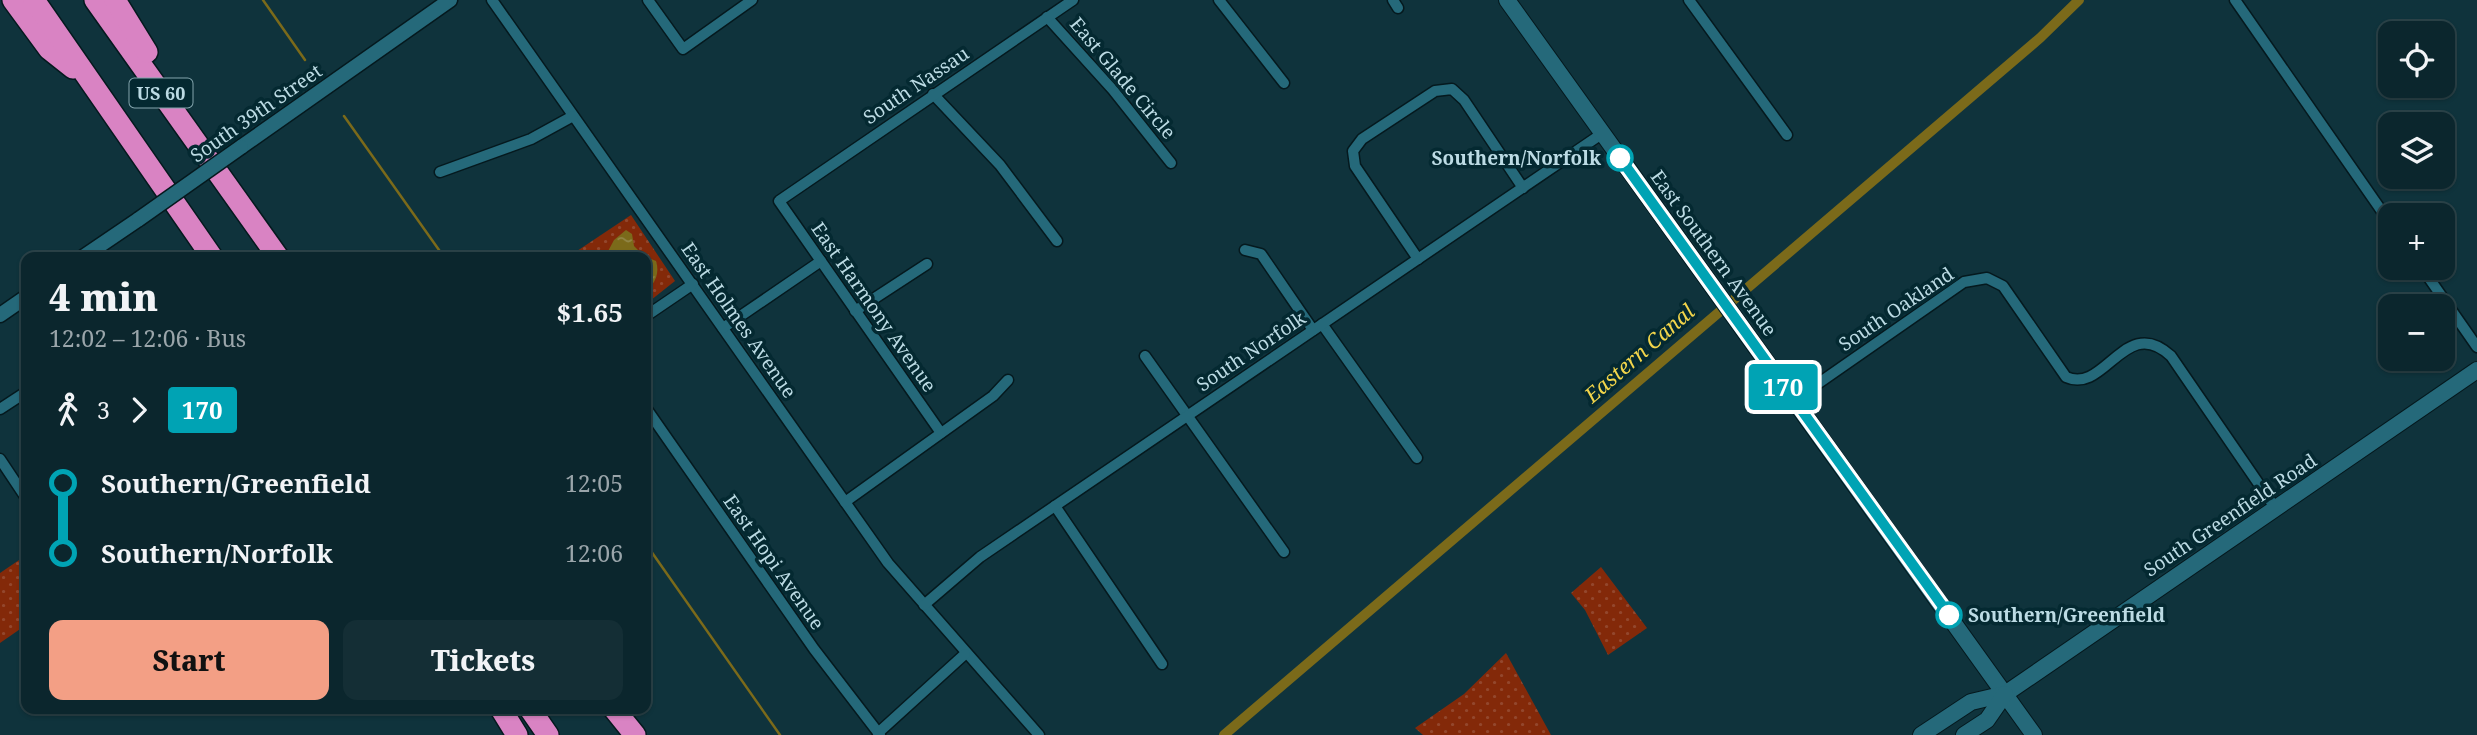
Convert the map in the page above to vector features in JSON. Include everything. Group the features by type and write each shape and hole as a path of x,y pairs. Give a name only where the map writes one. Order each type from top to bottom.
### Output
{"highway":[{"path":"13,0 50,48 93,85"},
{"name":"US 60","path":"34,0 209,252"},
{"name":"US 60","path":"95,0 274,252"},
{"path":"115,0 226,186"},
{"path":"504,714 517,735"},
{"path":"533,714 548,735"},
{"path":"602,714 617,735"},
{"path":"618,714 635,735"}],"main road":[{"name":"East Southern Avenue","path":"1512,2 1793,401 2034,735"},
{"name":"South Greenfield Road","path":"1964,735 1987,720 2005,694 2477,370"},
{"name":"South Greenfield Road","path":"1922,735 1971,702 2005,694"}],"street":[{"name":"South 39th Street","path":"90,252 450,0"},
{"name":"East Holmes Avenue","path":"492,0 888,563 965,654 1039,735"},
{"path":"648,0 682,49 752,0"},
{"name":"South Nassau","path":"779,201 1073,0"},
{"path":"1219,0 1284,83"},
{"path":"1689,0 1787,135"},
{"path":"2235,0 2378,206"},
{"name":"East Glade Circle","path":"1047,18 1113,90 1171,163"},
{"path":"1418,259 1355,166 1353,150 1362,139 1435,91 1452,89 1464,100 1523,188"},
{"path":"933,94 1000,165 1057,241"},
{"path":"440,172 531,139 573,116"},
{"name":"South Norfolk","path":"924,605 979,557 1603,133"},
{"name":"East Harmony Avenue","path":"779,201 941,433"},
{"path":"1245,250 1261,254 1417,458"},
{"path":"723,328 821,261"},
{"path":"855,311 927,264"},
{"name":"South Oakland","path":"1793,401 1964,282 1987,278 2003,286 2066,377 2073,381 2086,379 2134,344 2146,342 2161,347 2171,356 2276,509"},
{"path":"2430,280 2477,347"},
{"path":"651,313 693,284"},
{"path":"0,315 21,300"},
{"path":"1145,356 1284,552"},
{"path":"845,502 993,396 1008,380"},
{"path":"0,409 21,395"},
{"name":"East Hopi Avenue","path":"651,415 814,649 879,734"},
{"path":"0,459 21,490"},
{"path":"1055,506 1162,664"},
{"path":"879,734 965,654"}],"shaded area":[{"path":"631,215 675,281 651,300 651,252 576,252"},
{"path":"21,559 21,628 0,643 0,573"},
{"path":"1601,567 1647,628 1608,655 1585,610 1571,593"},
{"path":"1506,653 1551,735 1423,735 1415,728 1464,694"}],"water":[{"path":"626,230 632,234 634,246 640,252 608,252 614,240"},
{"path":"651,259 656,261 657,274 651,285"}],"waterway":[{"path":"263,0 305,60"},
{"name":"Eastern Canal","path":"1224,735 2040,38 2079,0"},
{"path":"344,116 440,252"},
{"path":"651,551 780,735"}],"bus line":[{"name":"170","path":"1620,158 1949,615"}],"place":[{"name":"Southern/Norfolk","path":"1620,158"},
{"name":"Southern/Greenfield","path":"1949,615"}]}
